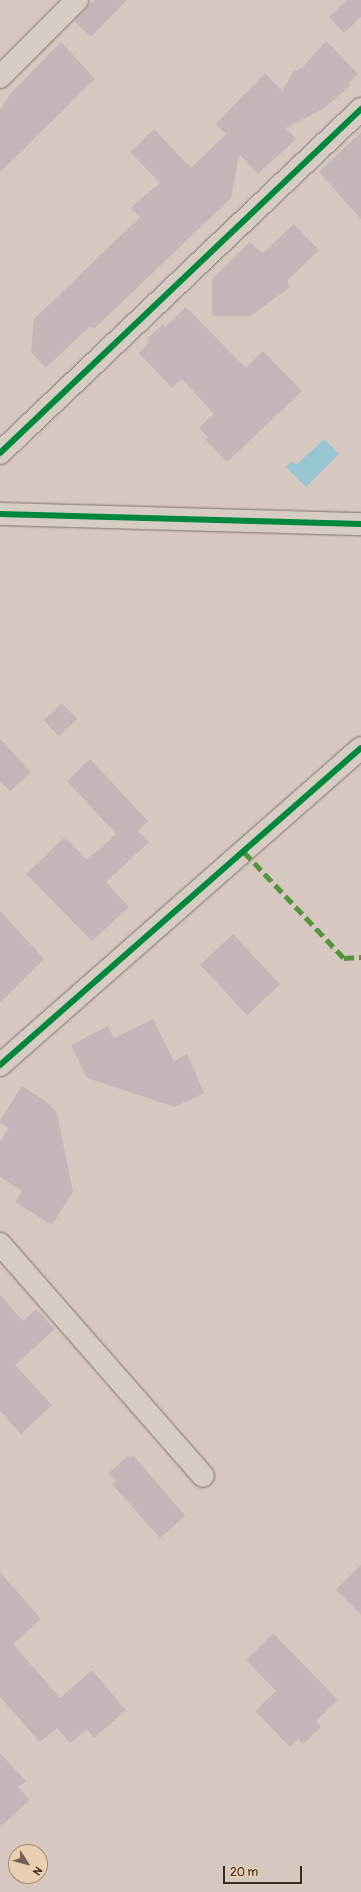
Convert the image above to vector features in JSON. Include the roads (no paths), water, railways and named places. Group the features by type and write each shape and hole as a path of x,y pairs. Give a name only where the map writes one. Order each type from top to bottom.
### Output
{"street":[{"path":"0,78 77,0"},
{"path":"0,453 361,109"},
{"path":"0,514 361,524"},
{"path":"0,1065 361,748"},
{"path":"0,1244 203,1476"}],"water":[{"path":"324,439 339,454 306,487 286,467 292,461 296,465"}]}
